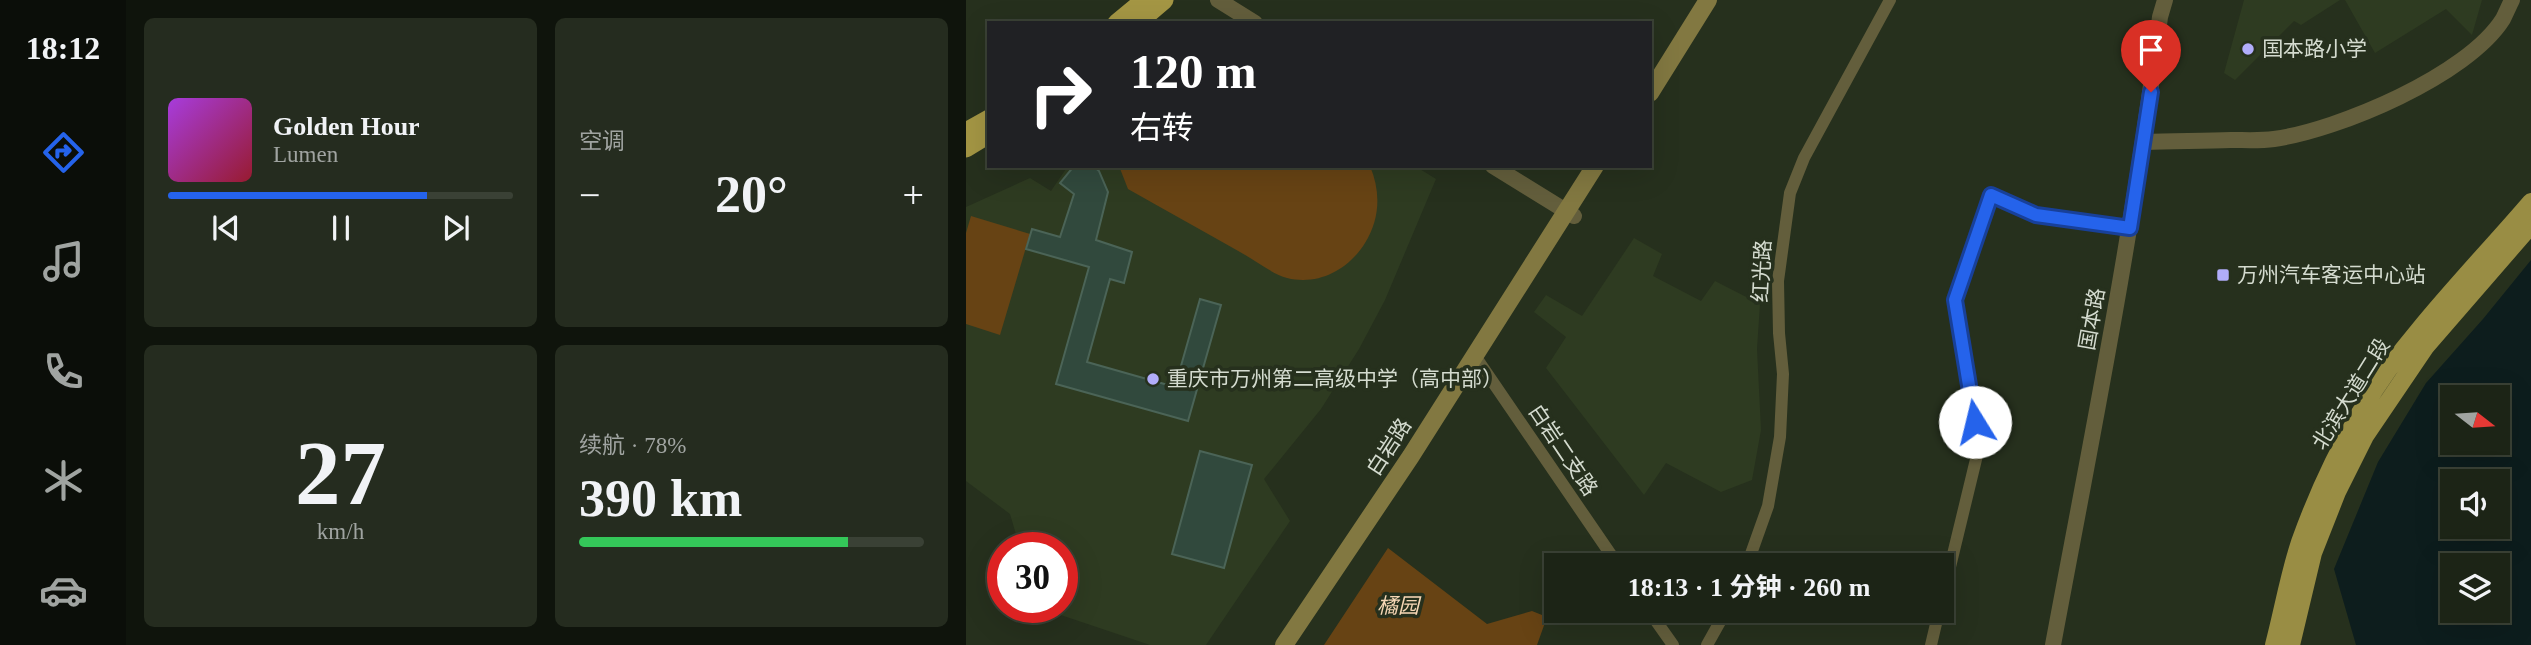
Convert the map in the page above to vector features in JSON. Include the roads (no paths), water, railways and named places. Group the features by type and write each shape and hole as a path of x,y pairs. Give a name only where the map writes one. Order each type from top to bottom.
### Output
{"highway":[{"path":"1119,21 1145,0"},
{"path":"1139,21 1164,0"},
{"path":"966,132 987,120"},
{"path":"966,148 987,135"}],"main road":[{"path":"1652,73 1697,0"},
{"path":"1652,90 1708,0"},
{"name":"白岩路","path":"1571,214 1594,168"},
{"name":"白岩路","path":"1296,645 1571,214 1604,168"},
{"name":"北滨大道二段","path":"2274,645 2300,544 2323,485 2355,424 2417,331 2531,202"},
{"name":"北滨大道二段","path":"2291,645 2313,553 2337,492 2365,436 2426,346 2531,225"},
{"name":"白岩路","path":"1284,645 1478,360"}],"street":[{"path":"1218,0 1252,21"},
{"name":"红光路","path":"1751,553 1768,506 1780,437 1783,374 1778,281 1790,193 1804,158 1890,0"},
{"name":"国本路","path":"2053,645 2145,142 2160,17 2165,0"},
{"path":"2145,142 2271,139 2310,132 2347,120 2414,89 2456,62 2478,46 2502,21 2512,0"},
{"path":"1496,168 1571,214"},
{"path":"1953,553 1979,447 1955,300 1991,195 2036,215 2130,228"},
{"name":"白岩二支路","path":"1478,360 1610,553"},
{"path":"1657,623 1673,645"},
{"path":"1707,645 1719,623"},
{"path":"1931,645 1936,623"}],"place":[{"name":"国本路小学","path":"2248,49"},
{"name":"万州汽车客运中心站","path":"2223,275"},
{"name":"重庆市万州第二高级中学（高中部）","path":"1153,379"}],"park label":[{"name":"橘园","path":"1398,606"}]}
